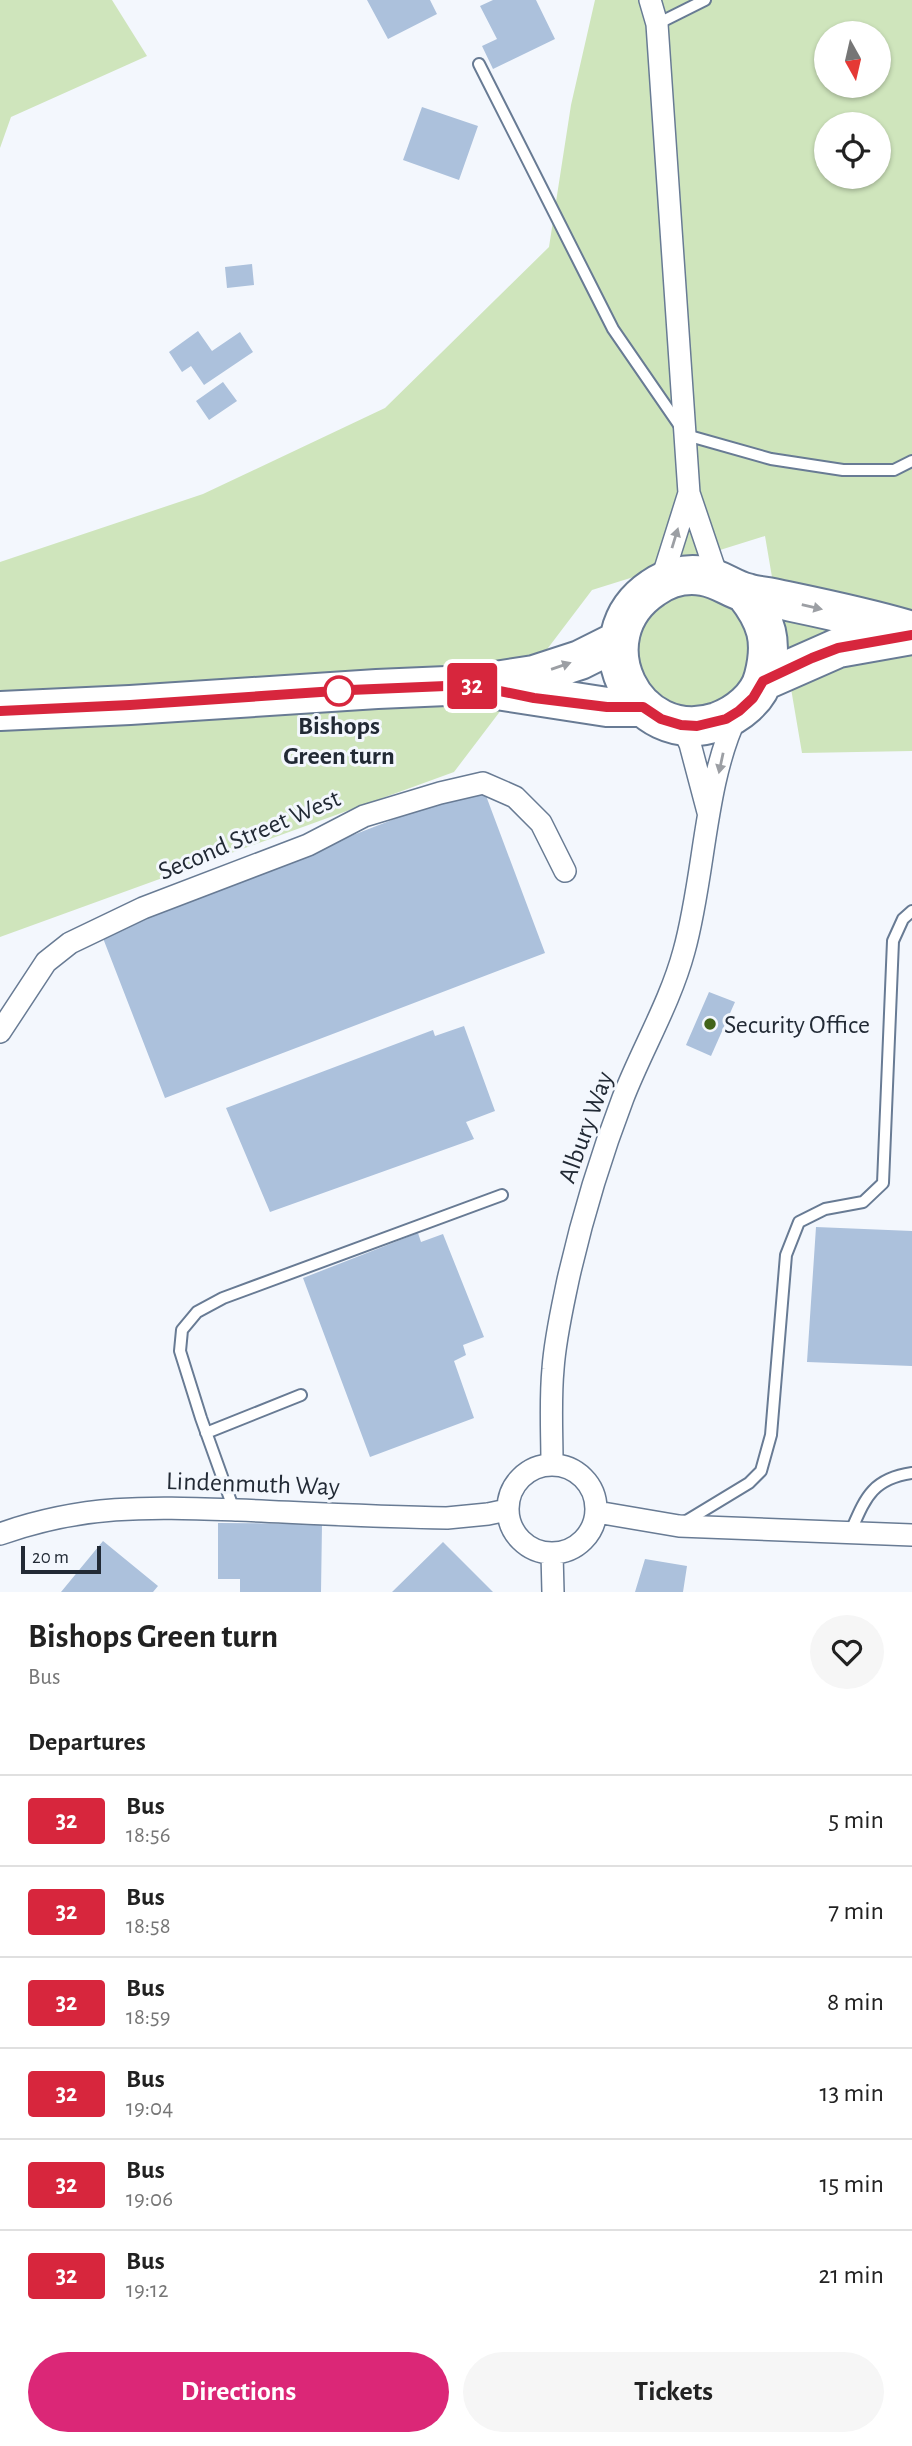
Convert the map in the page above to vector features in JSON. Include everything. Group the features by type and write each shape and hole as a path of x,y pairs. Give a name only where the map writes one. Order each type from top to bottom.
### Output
{"highway":[{"path":"732,586 760,612 767,631 769,656 763,681 753,698 726,719 712,724 681,725 661,719 643,707 631,694 622,677 618,660 618,641 626,617 640,596 661,582 680,576 699,575 732,586 868,617 912,633"},
{"path":"763,681 838,648 912,633"},
{"path":"0,711 470,685 534,675 580,660 618,641"},
{"path":"470,685 534,698 607,707 643,707"}],"street":[{"path":"650,0 657,24 689,493 661,582"},
{"path":"689,493 732,586"},
{"name":"Albury Way","path":"552,1464 553,1369 561,1315 582,1217 624,1095 667,1000 683,955 695,909 709,817 726,739 739,711"},
{"name":"Albury Way","path":"681,725 690,744 709,817"},
{"name":"Second Street West","path":"0,1031 46,962 70,943 143,908 308,845 364,816 440,793 483,782 515,797 541,823 565,871"},
{"path":"552,1464 573,1470 590,1484 597,1512 587,1537 577,1546 552,1553 538,1552 516,1536 507,1510 512,1490 525,1473 538,1466 552,1464"},
{"name":"Lindenmuth Way","path":"0,1534 62,1516 151,1507 447,1518 507,1510"},
{"path":"597,1512 679,1526 912,1535"},
{"path":"552,1553 553,1592"}],"lane":[{"path":"657,24 705,0"},
{"path":"479,64 613,329 686,435 771,459 843,470 894,470 912,461"},
{"path":"679,1526 750,1483 761,1471 772,1422 786,1255 799,1222 825,1209 863,1202 883,1183 893,942 903,919 912,911"},
{"path":"234,1510 180,1351 182,1330 197,1312 223,1298 502,1195"},
{"path":"206,1433 301,1395"},
{"path":"850,1533 866,1496 892,1476 912,1473"}],"green space":[{"path":"0,0 112,0 147,56 11,117 0,148"},
{"path":"595,0 912,0 912,751 802,753 765,536 592,590 454,772 0,937 0,562 203,494 385,408 549,247 571,105"},
{"path":"687,593 722,598 753,629 746,689 740,696 687,712 653,693 638,660 638,647 640,635 653,614 663,605"}],"building":[{"path":"367,0 430,0 437,14 388,39"},
{"path":"493,0 536,0 555,39 493,69 482,46 497,39 480,6"},
{"path":"422,107 478,126 459,180 403,160"},
{"path":"252,264 254,285 227,288 225,267"},
{"path":"198,331 212,351 240,332 253,352 204,385 191,366 182,372 169,352"},
{"path":"223,382 237,401 209,420 196,401"},
{"path":"482,785 545,953 165,1098 101,933"},
{"name":"Security Office","path":"709,992 735,1002 711,1056 686,1045"},
{"path":"464,1026 495,1111 466,1122 474,1139 270,1212 226,1108 433,1030 435,1036"},
{"path":"816,1227 912,1231 912,1366 807,1362"},
{"path":"418,1233 421,1242 443,1234 484,1337 463,1345 466,1355 454,1361 474,1418 370,1457 303,1278"},
{"path":"218,1523 322,1524 321,1592 240,1592 240,1579 218,1579"},
{"path":"103,1541 158,1586 153,1592 61,1592"},
{"path":"443,1542 493,1592 392,1592"},
{"path":"645,1559 687,1566 683,1592 635,1592"}],"bus line":[{"name":"32","path":"0,711 470,685 534,698 607,707 643,707 661,719 697,726 726,719 753,698 763,681 812,658 838,648 912,635"}],"place":[{"name":"Bishops Green turn","path":"339,691"},
{"name":"Security Office","path":"710,1024"}]}
